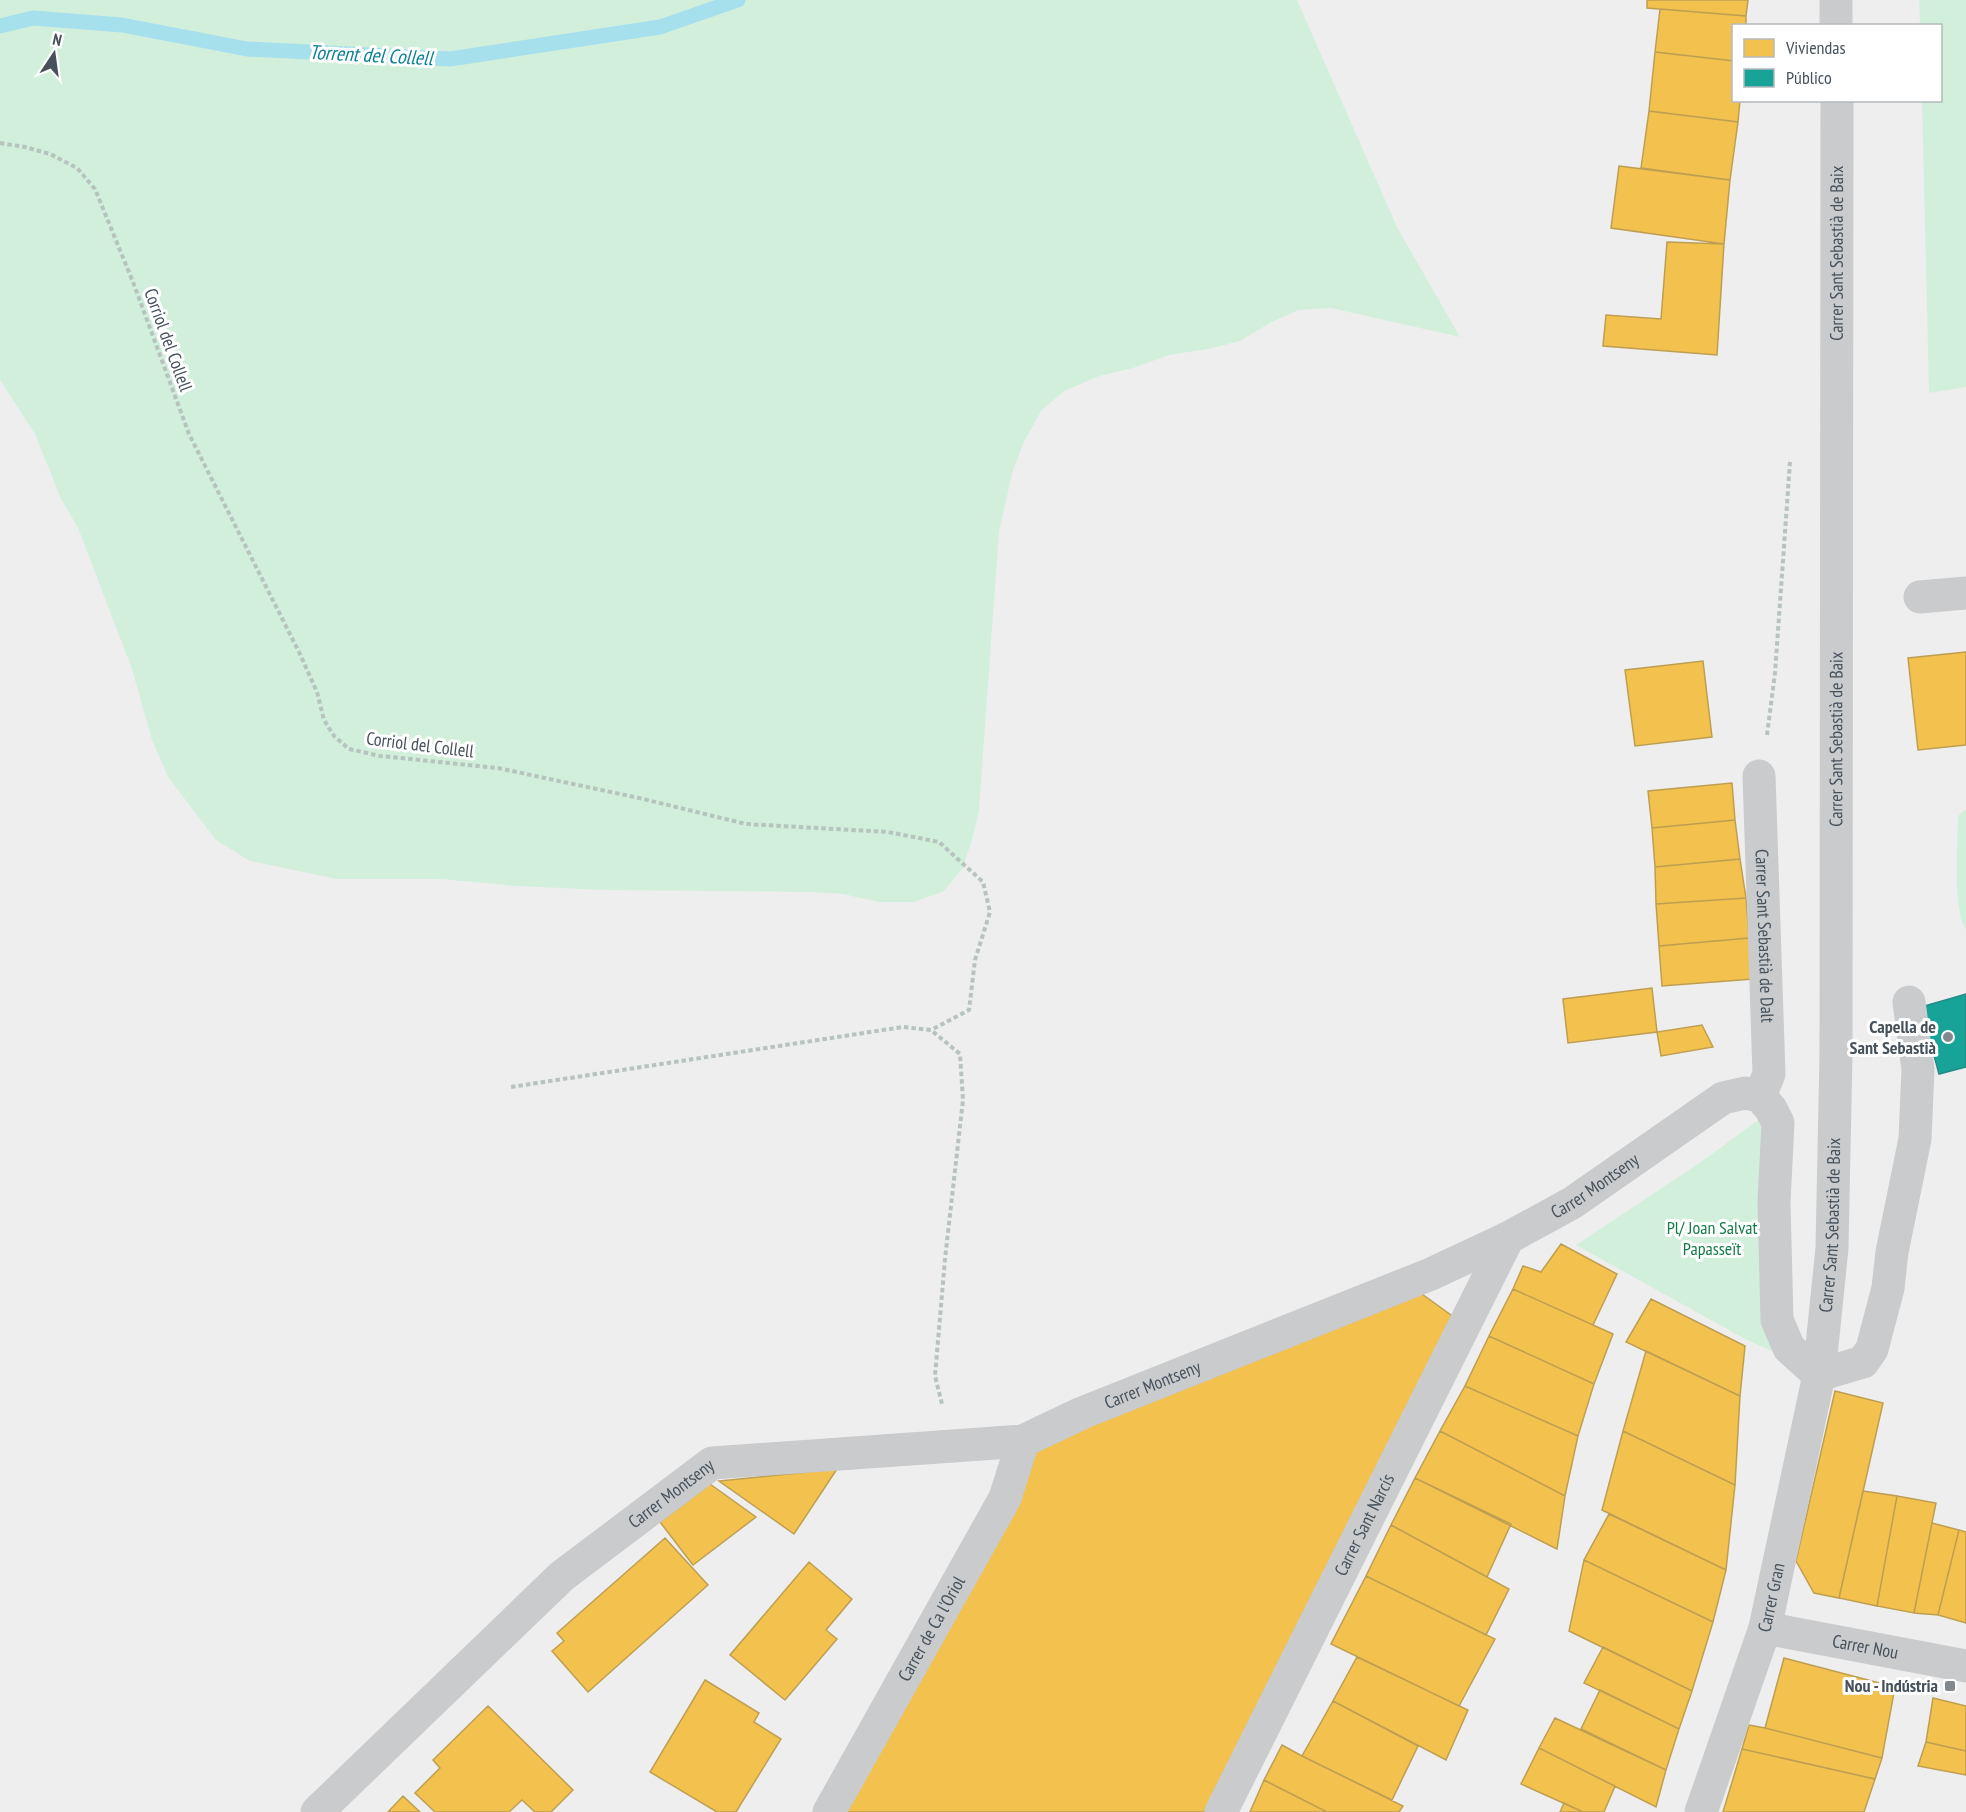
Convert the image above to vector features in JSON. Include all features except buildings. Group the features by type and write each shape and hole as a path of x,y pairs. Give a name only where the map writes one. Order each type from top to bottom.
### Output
{"street":[{"path":"1836,0 1836,24"},
{"name":"Carrer Sant Sebastià de Baix","path":"1819,1375 1832,1248 1836,1054 1837,102"},
{"path":"1920,597 1966,593"},
{"name":"Carrer Sant Sebastià de Dalt","path":"1759,776 1769,1074 1760,1096"},
{"path":"1760,1096 1771,1109 1778,1123 1774,1202 1777,1320 1789,1348 1819,1375 1863,1362 1872,1349 1885,1300 1915,1139 1918,1069 1909,1002"},
{"name":"Carrer Montseny","path":"317,1812 562,1576 712,1463 1023,1441 1082,1413 1431,1274 1508,1238 1572,1203 1723,1098 1745,1093 1760,1096"},
{"name":"Carrer Sant Narcís","path":"1221,1812 1508,1238"},
{"name":"Carrer Gran","path":"1701,1812 1765,1628 1819,1375"},
{"name":"Carrer de Ca l'Oriol","path":"829,1812 1005,1498 1023,1441"},
{"name":"Carrer Nou","path":"1765,1628 1966,1666"}],"path":[{"name":"Corriol del Collell","path":"0,143 25,147 59,159 77,168 95,189 133,282 189,434 299,652 317,692 324,720 334,736 349,749 380,756 498,768 746,824 888,832 939,842 983,882 990,912 975,960 969,1010 931,1030"},
{"path":"1759,776 1775,673 1791,455"},
{"path":"511,1087 903,1027 931,1030 960,1054 963,1100 945,1259 935,1376 953,1445"}],"green space":[{"path":"0,0 1297,0 1397,227 1460,337 1331,308 1298,310 1240,341 1169,355 1133,368 1099,376 1064,391 1041,411 1025,440 1013,470 999,531 979,810 962,869 944,891 914,902 879,902 843,894 811,892 604,890 517,886 440,879 337,879 250,861 216,840 168,777 152,740 132,669 78,528 61,499 35,434 0,380"},
{"path":"1919,0 1966,0 1966,387 1929,393 1922,102 1942,102 1942,24 1920,24"},
{"path":"1966,809 1966,929 1959,907 1957,875 1958,816"},
{"name":"Pl/ Joan Salvat Papasseït","path":"1777,1106 1778,1354 1745,1339 1576,1245 1701,1162"}],"waterway":[{"name":"Torrent del Collell","path":"0,26 33,18 122,25 247,49 450,59 660,27 738,0"}],"place":[{"name":"Capella de Sant Sebastià","path":"1948,1037"},
{"name":"Nou - Indústria","path":"1950,1686"}]}
